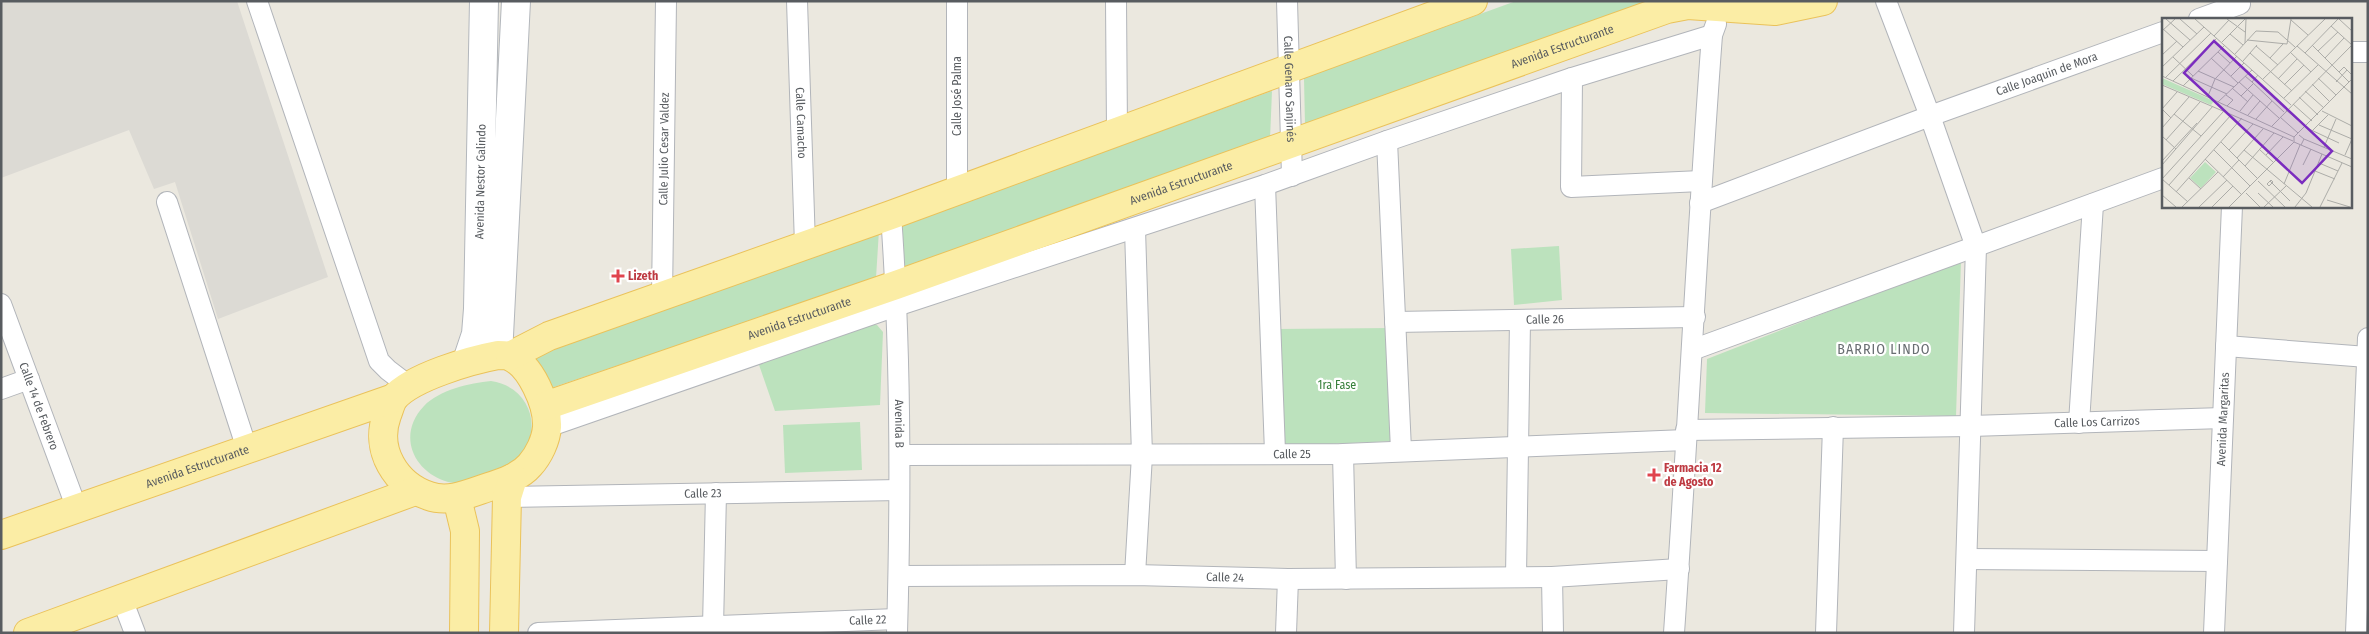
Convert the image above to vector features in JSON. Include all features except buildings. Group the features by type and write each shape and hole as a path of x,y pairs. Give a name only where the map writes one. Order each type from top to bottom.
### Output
{"main road":[{"name":"Avenida Nestor Galindo","path":"467,361 476,334 478,309 484,1"},
{"name":"Avenida Nestor Galindo","path":"504,355 516,1"},
{"path":"504,355 528,373 546,417 541,448 534,460 510,488 457,498 435,498 415,492 399,478 388,460 383,440 386,420 401,392 467,361 504,355 549,336 1117,132 1288,68 1434,8 1473,1"},
{"name":"Avenida Estructurante","path":"546,417 896,296 1290,145 1667,8 1688,5 1722,5 1775,11 1823,1"},
{"name":"Avenida Estructurante","path":"1,535 247,449 401,392"},
{"path":"504,633 510,488"},
{"path":"28,633 415,492"},
{"path":"457,498 465,530 464,633"}],"street":[{"path":"257,1 379,361 388,370 401,392"},
{"name":"Calle Julio Cesar Valdez","path":"662,297 666,1"},
{"name":"Calle Camacho","path":"797,1 805,245"},
{"name":"Calle José Palma","path":"957,1 957,190"},
{"path":"1116,1 1117,132"},
{"name":"Calle Genaro Sanjinés","path":"1287,1 1292,176"},
{"path":"1886,1 1930,116 1976,247 1964,633"},
{"path":"1674,633 1695,317 1701,181 1712,35 1722,5"},
{"path":"2203,18 2240,8"},
{"name":"Calle Joaquin de Mora","path":"1700,203 1930,116 2162,32"},
{"name":"Avenida Estructurante","path":"896,296 1134,229 1572,78 1712,35"},
{"path":"2352,52 2368,52"},
{"path":"1572,78 1571,187 1701,181"},
{"path":"1387,141 1401,450"},
{"path":"1692,350 2162,178"},
{"path":"1265,185 1274,452"},
{"path":"167,202 247,449"},
{"path":"2079,422 2093,204"},
{"name":"Avenida Margaritas","path":"2214,633 2232,208"},
{"name":"Avenida B","path":"891,214 896,296 900,455 897,626"},
{"path":"1134,229 1142,455 1135,575"},
{"name":"Calle 14 de Febrero","path":"1,304 77,509"},
{"name":"Calle 26","path":"1395,322 1581,317 1695,317"},
{"path":"1516,576 1520,320"},
{"path":"2226,346 2367,348 2356,633"},
{"path":"1,389 28,379"},
{"name":"Calle Los Carrizos","path":"1833,427 1971,426 2223,418"},
{"path":"1826,633 1833,427"},
{"name":"Calle 25","path":"900,455 1142,455 1274,452 1343,454 1833,427"},
{"path":"1343,454 1346,578"},
{"name":"Calle 23","path":"510,488 716,493 899,490"},
{"path":"713,627 716,493"},
{"path":"1967,559 2217,561"},
{"name":"Calle 24","path":"899,576 1135,575 1288,579 1552,577 1679,569"},
{"path":"1552,577 1553,633"},
{"path":"1286,633 1288,579"},
{"path":"122,599 135,633"},
{"name":"Calle 22","path":"538,633 669,631 713,627 897,626"}],"shaded area":[{"path":"1,1 237,1 328,277 218,319 175,182 154,189 129,130 1,178"}],"green space":[{"path":"1516,1 1664,1 1305,125 1304,78"},
{"path":"1272,91 1270,139 903,268 902,224"},
{"path":"879,230 876,278 551,388 526,360"},
{"path":"1559,246 1562,300 1514,305 1511,249"},
{"path":"1961,260 1956,416 1705,413 1707,359"},
{"path":"868,323 877,325 883,332 880,405 775,411 758,362"},
{"name":"1ra Fase","path":"1391,328 1395,441 1285,446 1276,329"},
{"path":"491,381 505,385 517,393 525,402 530,414 532,427 529,440 523,452 507,467 470,481 450,482 433,475 424,468 412,449 410,438 416,416 430,400 446,392 474,383"},
{"path":"860,422 862,470 785,473 783,425"}],"place":[{"name":"Lizeth","path":"618,276"},
{"name":"Farmacia 12 de Agosto","path":"1654,475"}],"district":[{"name":"BARRIO LINDO","path":"1884,349"}]}
